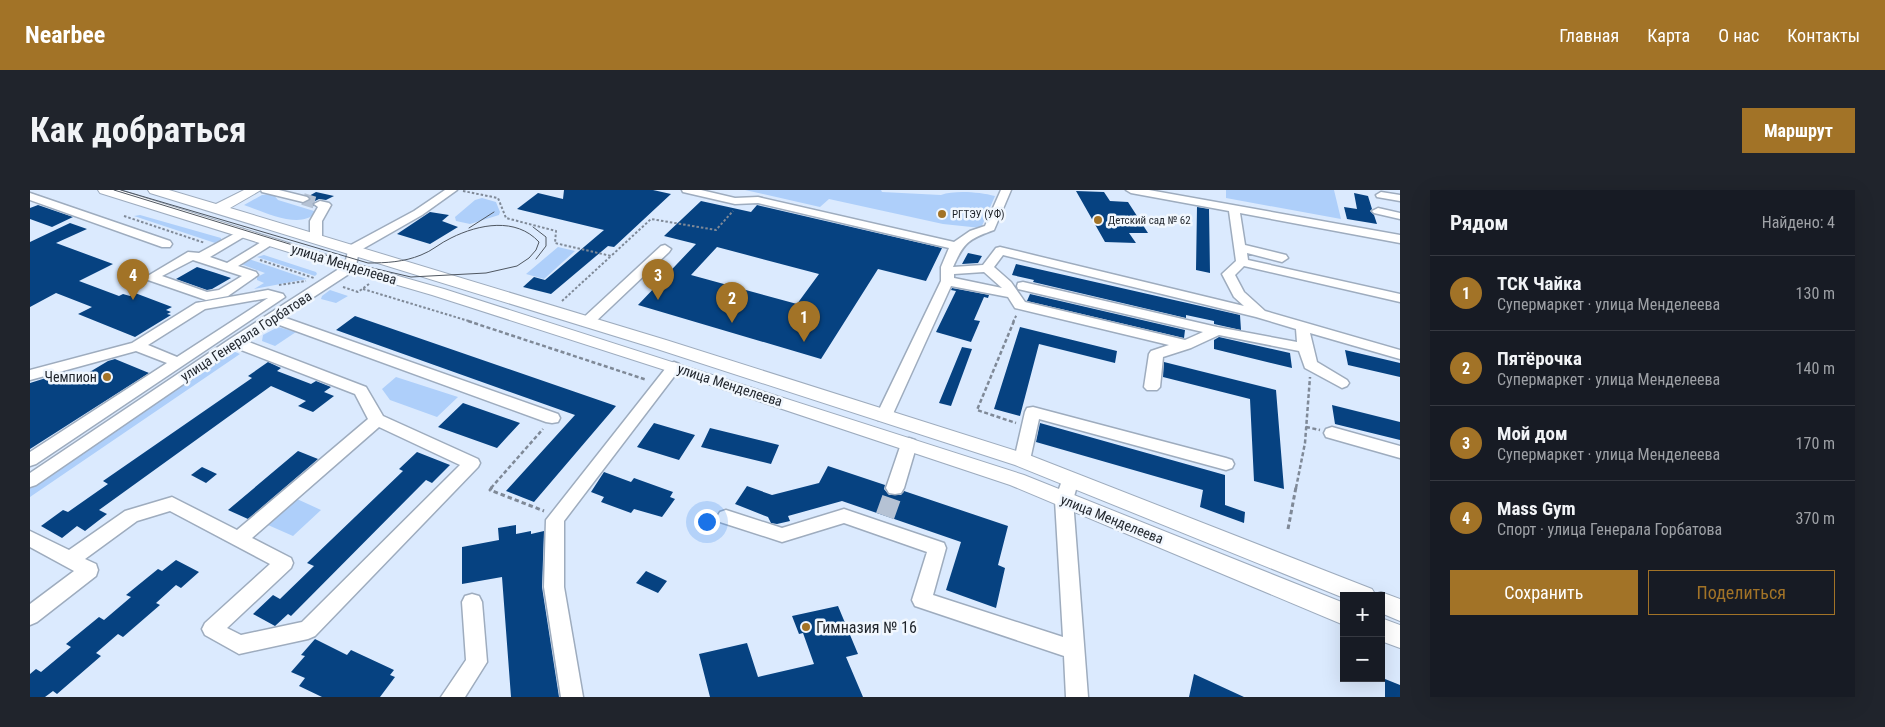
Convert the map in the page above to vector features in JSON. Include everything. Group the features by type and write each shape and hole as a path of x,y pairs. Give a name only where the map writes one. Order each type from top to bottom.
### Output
{"main road":[{"name":"улица Менделеева","path":"105,190 270,242 352,258 591,317 884,416 1022,460 1354,592"},
{"name":"улица Менделеева","path":"154,190 316,238 381,275 674,367 1018,480 1340,612"},
{"path":"219,208 254,190"},
{"path":"1385,604 1400,610"},
{"path":"1385,631 1400,637"}],"street":[{"name":"улица Генерала Горбатова","path":"30,481 227,341 273,318 328,282 352,258 452,190"},
{"path":"687,190 736,200 758,200 956,246 948,267 948,276 884,416"},
{"path":"1131,190 1400,239"},
{"path":"1381,195 1400,198"},
{"path":"316,238 316,222 325,206 320,204"},
{"path":"1234,210 1242,262"},
{"path":"1378,211 1400,216"},
{"path":"200,258 243,233"},
{"path":"228,267 270,242"},
{"path":"1239,247 1282,258"},
{"path":"591,317 665,249"},
{"path":"948,276 988,268 1000,251 1260,314 1400,355"},
{"path":"192,255 200,258 252,275 223,293 206,296 152,278 192,255"},
{"path":"1242,262 1400,298"},
{"path":"1242,262 1228,274 1239,294 1260,314"},
{"path":"988,268 1019,295 1305,348"},
{"path":"948,276 1019,295 1186,345"},
{"path":"30,375 137,346 202,306 268,294 278,298 227,341 180,363 30,460"},
{"path":"273,318 552,418"},
{"path":"1303,328 1305,348 1310,365 1342,383"},
{"path":"1152,387 1156,354 1186,345 1217,331"},
{"path":"71,559 130,516 172,504 284,563 212,629 239,645 308,630 472,463 376,420 361,391 227,341"},
{"path":"137,346 180,363"},
{"path":"572,697 554,587 555,520 674,367"},
{"path":"1022,460 1033,412 1226,464"},
{"path":"238,539 376,420"},
{"path":"1332,434 1400,452"},
{"path":"895,488 909,444"},
{"path":"1070,479 1064,500 1077,697"},
{"path":"726,517 782,535 844,516 883,522 937,548 922,600 1074,650"},
{"path":"30,538 89,570 30,616"},
{"path":"452,697 477,662 472,602"}],"lane":[{"path":"266,190 303,199"},
{"path":"956,246 974,233 990,228 996,205 1006,190"},
{"path":"30,196 166,244"}],"path":[{"path":"460,190 498,198 506,218 556,232 555,243 611,256"},
{"path":"591,317 560,303 651,219 716,230 743,200"},
{"path":"123,216 218,247"},
{"path":"246,256 308,276"},
{"path":"328,282 358,292 381,275"},
{"path":"363,289 529,340 661,384"},
{"path":"1019,295 977,410 1029,428"},
{"path":"1288,529 1305,443 1310,365"},
{"path":"552,418 490,490 558,516"}],"shaded area":[{"name":"РГТЭУ (УФ)","path":"745,190 881,190 882,192 941,195 953,192 967,192 995,196 981,228 943,224 829,199 820,207"},
{"path":"1226,190 1334,190 1341,219 1226,198"},
{"path":"273,194 278,200 314,211 315,213 308,218 291,220 270,215 244,205 262,195"},
{"path":"482,198 496,202 500,212 499,215 470,224 456,221 455,217 475,200"},
{"path":"140,215 221,238 221,241 218,244 134,216"},
{"path":"558,247 575,251 544,279 526,274"},
{"path":"264,255 316,272 317,274 315,276 257,257"},
{"path":"249,259 307,279 254,289 264,283 257,280 257,277 265,273 241,264"},
{"path":"330,290 348,296 336,303 321,299"},
{"path":"278,327 296,332 275,346 262,341 263,335"},
{"path":"233,351 240,354 30,497 30,487"},
{"path":"396,377 458,397 437,417 390,400 382,389"},
{"path":"297,499 321,510 293,536 268,525"}],"building":[{"path":"564,190 653,190 671,194 614,247 608,246 551,294 523,287 534,277 545,280 604,230 517,209 538,193 563,199"},
{"path":"1076,191 1104,192 1110,201 1128,202 1148,233 1129,233 1136,243 1105,242"},
{"path":"316,192 334,196 326,200 319,199 313,202 314,206 304,204 311,199 309,196"},
{"path":"1354,193 1368,196 1372,209 1370,211 1374,215 1377,224 1347,219 1344,207 1357,209"},
{"path":"701,201 751,212 757,205 942,248 926,281 878,269 821,359 638,305 696,244 664,236","holes":["717,247 819,274 797,304 691,275"]},
{"path":"38,205 73,217 52,227 30,219 30,208"},
{"path":"1197,207 1209,209 1210,273 1196,270"},
{"path":"430,212 449,215 442,221 458,227 430,244 397,234"},
{"path":"70,223 87,229 56,243 113,264 79,281 119,296 123,294 130,296 135,293 172,307 166,310 171,312 167,314 171,315 135,337 78,314 92,307 56,293 30,307 30,242"},
{"path":"968,253 982,256 978,263 962,264"},
{"path":"1016,264 1240,315 1241,330 1214,324 1214,321 1186,315 1186,318 1033,282 1034,280 1012,275"},
{"path":"197,267 231,278 207,290 176,279"},
{"path":"952,288 989,295 988,298 984,297 974,320 980,321 971,342 936,332 956,291 951,290"},
{"path":"1030,294 1185,330 1184,338 1027,301"},
{"path":"355,316 616,406 534,502 506,491 575,415 336,330"},
{"path":"1020,327 1117,351 1115,363 1039,344 1020,416 994,409"},
{"path":"1219,337 1290,353 1292,368 1214,349 1214,340"},
{"path":"962,347 972,349 951,406 939,403"},
{"path":"1345,350 1400,363 1400,377 1348,365"},
{"path":"115,359 149,373 30,449 30,383 65,372 78,379 108,361"},
{"path":"268,362 281,368 277,371 311,384 316,381 331,387 324,392 334,396 313,412 298,406 306,401 271,386 99,510 107,514 85,531 77,526 62,538 41,526 63,510 68,512 108,484 103,481 252,378 248,376"},
{"path":"1164,362 1276,390 1284,489 1254,481 1250,399 1163,377"},
{"path":"463,403 520,423 497,448 438,427"},
{"path":"1332,405 1400,422 1400,440 1335,424"},
{"path":"654,423 695,435 679,460 637,447"},
{"path":"1040,423 1225,475 1225,505 1245,512 1244,523 1200,507 1203,490 1036,442"},
{"path":"710,428 779,445 771,464 701,447"},
{"path":"298,451 318,459 248,519 228,510"},
{"path":"417,452 450,465 432,483 426,480 291,616 288,614 275,626 253,614 273,595 280,599 314,566 307,563 403,471 399,469"},
{"path":"828,466 885,485 884,489 889,495 901,495 904,491 1008,526 998,565 1005,568 996,608 946,590 961,542 842,501 788,516 790,521 777,524 771,523 768,517 735,504 747,486 772,495 819,483"},
{"path":"202,467 217,474 206,483 191,475"},
{"path":"604,472 631,482 634,478 673,492 670,497 675,499 662,517 634,509 631,513 601,502 604,497 591,492"},
{"path":"516,525 516,534 531,531 531,534 544,531 542,587 559,697 511,697 502,577 462,584 462,547 499,540 498,528"},
{"path":"176,560 199,572 181,588 176,585 156,603 160,605 123,637 118,634 96,653 101,656 57,694 53,691 45,697 30,697 30,674 36,669 41,672 71,647 66,644 99,617 104,620 131,597 126,595 158,569 162,571"},
{"path":"646,571 667,581 658,593 636,583"},
{"path":"838,606 858,654 846,657 863,697 710,697 699,654 747,643 758,677 814,664 803,633 799,634 792,616"},
{"path":"315,639 347,655 351,650 394,670 390,675 395,677 380,697 322,697 299,686 305,678 291,672 305,656 301,655"},
{"path":"1194,674 1244,697 1189,697"},
{"path":"1385,679 1400,685 1400,697 1385,697"}],"tunnel":[{"path":"303,199 320,204"},
{"path":"885,516 895,488"}],"tram line":[{"path":"114,190 351,263 411,277 486,273 517,266 529,258 536,250 539,242 530,234 519,229 497,225 462,233 415,257 395,262 368,263 121,190"},
{"path":"469,228 494,212"},
{"path":"533,227 546,237 546,246 536,259"}],"place":[{"name":"РГТЭУ (УФ)","path":"942,214"},
{"name":"Детский сад № 62","path":"1098,220"},
{"name":"Mass Gym","path":"133,300"},
{"name":"Мой дом","path":"658,300"},
{"name":"Пятёрочка","path":"732,323"},
{"name":"ТСК Чайка","path":"804,342"},
{"name":"Чемпион","path":"107,377"},
{"name":"Гимназия № 16","path":"806,627"}]}
